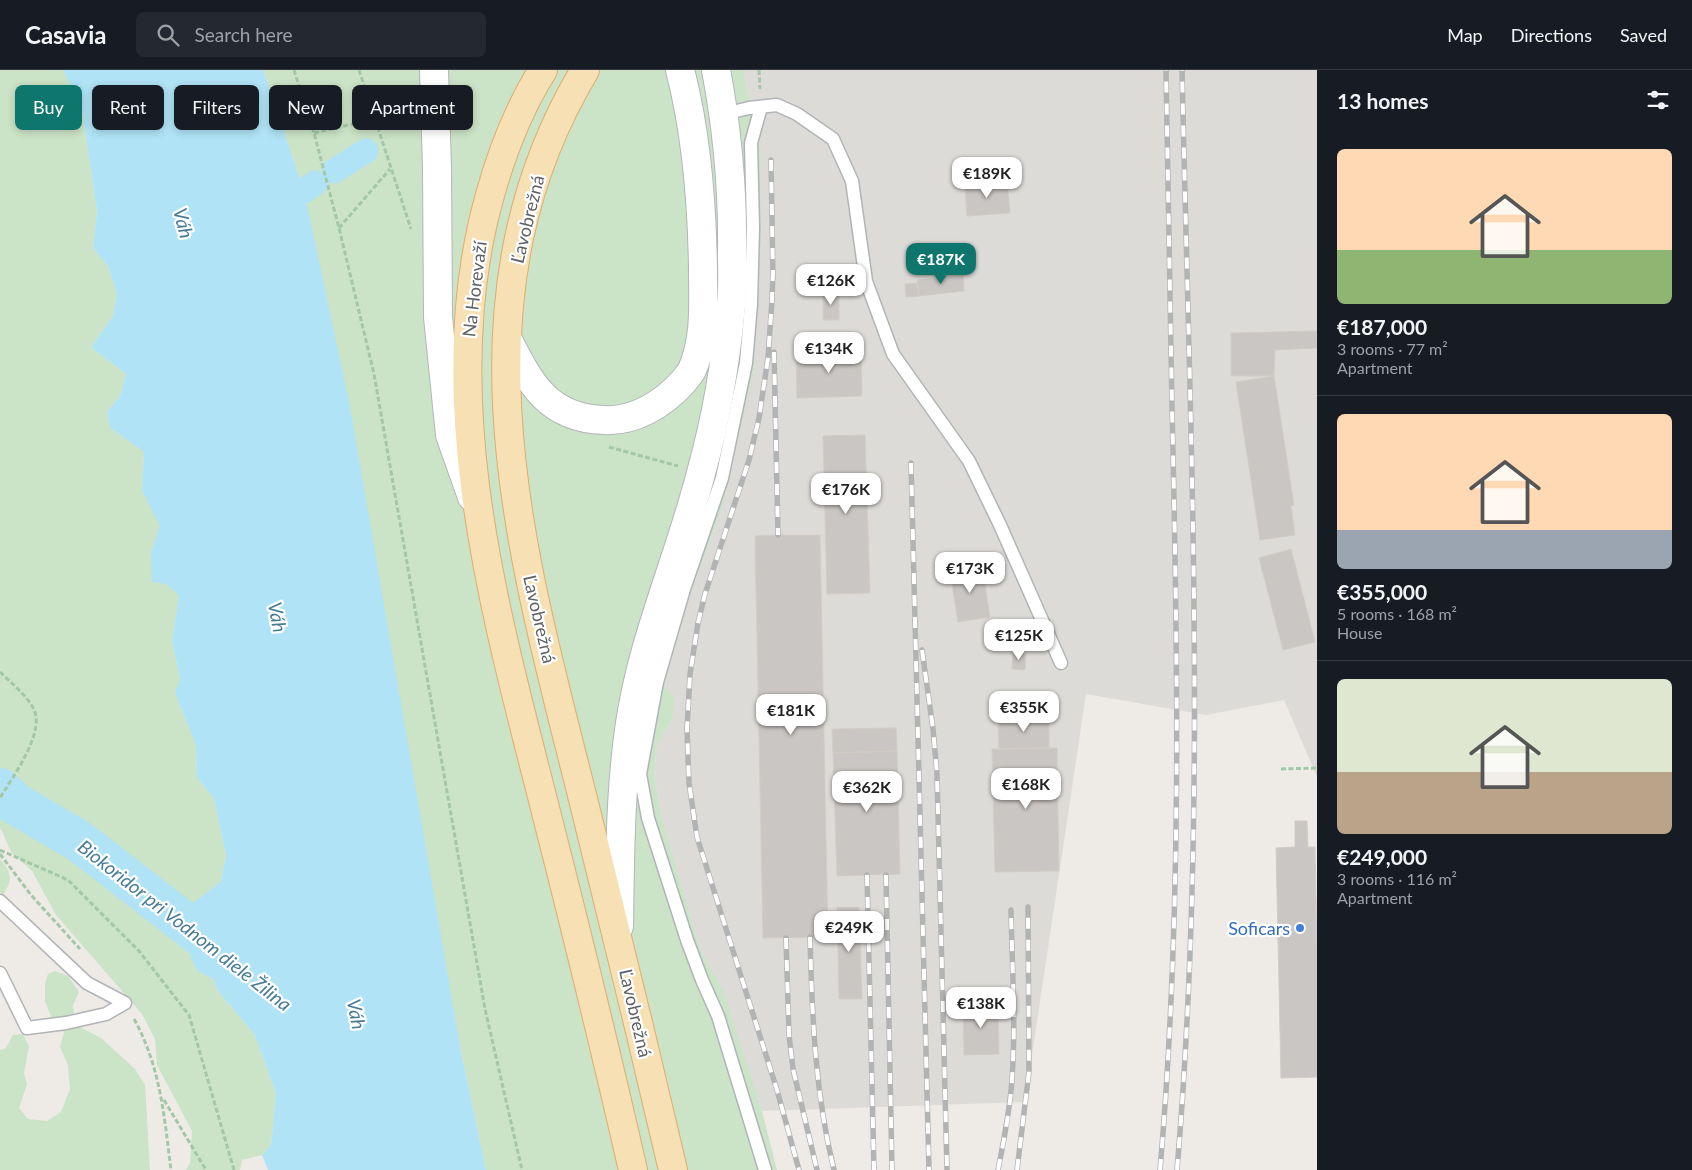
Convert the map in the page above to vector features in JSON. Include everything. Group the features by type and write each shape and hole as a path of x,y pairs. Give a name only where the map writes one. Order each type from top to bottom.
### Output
{"main road":[{"path":"434,70 438,317 450,435 480,520 493,592 514,686 598,1020 633,1170"},
{"name":"Na Horevaží","path":"480,520 469,422 467,342 473,270 484,214 497,170 512,128 543,70"},
{"name":"Ľavobrežná","path":"586,70 570,95 546,148 524,218 512,278 507,338 506,383 509,436 514,484 534,600 618,940 672,1170"},
{"path":"507,338 526,376 542,396 563,411 588,420 614,421 645,412 671,395 691,372 700,346 704,311 702,231 698,168 691,120 680,70"},
{"path":"618,940 621,829 629,729 646,647 702,472 718,397 732,304 733,209 730,161 716,70"}],"lane":[{"path":"724,114 777,105 797,114 833,139 852,181 866,281 893,354 969,461 1000,525 1061,663"},
{"path":"762,107 751,143 753,246 746,363 722,478 684,590 657,682 639,772 648,818 687,940 718,1016 765,1170"},
{"path":"0,901 87,983 124,1003 106,1014 66,1023 27,1028 0,973"}],"path":[{"path":"294,70 314,133 374,374 486,1009 522,1170"},
{"path":"359,70 364,85"},
{"path":"314,133 352,124"},
{"path":"378,130 411,231"},
{"path":"339,228 390,168"},
{"path":"605,446 679,466"},
{"path":"0,672 27,700 34,710 37,721 29,747 0,798"},
{"path":"1281,769 1317,768"},
{"path":"0,850 68,880 139,951 189,1015 234,1170"},
{"path":"162,1097 206,1170"}],"shaded area":[{"path":"743,70 1317,70 1317,777 1284,700 1206,715 1086,694 1025,1102 762,1111 720,984 700,948 661,814 654,774 657,745 673,717 665,683 691,592 721,512 760,148"}],"green space":[{"path":"0,70 63,70 70,85 15,85 15,130 82,130 82,109 97,211 93,248 108,266 117,294 113,316 91,347 126,374 120,396 107,412 110,428 144,452 142,490 161,526 151,552 166,584 179,596 172,641 180,679 175,693 196,745 197,777 214,799 226,855 221,881 187,908 191,960 199,972 213,979 218,991 255,1035 276,1094 271,1145 262,1155 242,1160 240,1170 186,1170 190,1163 192,1131 157,1065 155,1039 142,1014 56,915 32,871 11,852 0,829"},
{"path":"263,70 743,70 760,148 761,243 754,370 721,512 691,592 665,683 665,689 674,695 673,717 657,745 654,774 661,814 700,948 726,999 762,1111 777,1170 486,1170 461,1052 304,191 283,130 342,130 342,85 269,85 269,88"},
{"path":"0,859 10,876 3,895 0,892"},
{"path":"55,971 68,976 79,992 73,1006 76,1025 101,1038 135,1069 145,1085 150,1170 0,1170 0,1050 6,1048 13,1035 23,1034 29,1046 24,1073 27,1084 19,1108 28,1119 47,1121 61,1112 70,1089 68,1065 60,1047 64,1032 54,1025 45,1001 45,984 48,974"}],"water":[{"name":"Váh","path":"63,70 263,70 269,88 269,130 283,130 304,191 350,407 461,1052 486,1170 268,1170 262,1155 271,1145 276,1094 255,1035 218,991 213,979 199,972 191,960 187,908 221,881 226,855 214,799 197,777 196,745 175,693 180,679 172,641 179,596 166,584 152,582 151,552 160,526 142,490 144,452 110,428 107,412 120,396 126,374 91,347 113,316 117,294 108,266 93,248 97,211 82,109 82,85 70,85"}],"building":[{"path":"1007,181 1010,213 967,216 965,185"},
{"path":"962,265 963,275 948,277 946,266"},
{"path":"963,275 964,291 919,296 917,280"},
{"path":"917,283 919,296 906,297 905,284"},
{"path":"823,291 839,291 839,320 823,320"},
{"path":"1317,331 1317,348 1275,350 1274,376 1231,376 1231,333"},
{"path":"861,350 862,396 797,398 796,351"},
{"path":"1274,376 1294,505 1291,506 1295,535 1260,540 1236,382"},
{"path":"865,435 870,593 827,594 823,436"},
{"path":"820,535 828,937 763,938 755,536"},
{"path":"1291,549 1315,642 1283,650 1259,558"},
{"path":"982,566 990,617 958,622 950,571"},
{"path":"1013,653 1026,654 1025,670 1012,669"},
{"path":"1049,718 1049,748 999,749 998,719"},
{"path":"896,728 897,751 833,753 832,729"},
{"path":"1057,748 1059,871 995,872 992,749"},
{"path":"897,751 900,874 837,876 833,753"},
{"path":"1295,821 1307,821 1308,847 1315,847 1317,1077 1281,1078 1276,848 1295,847"},
{"path":"837,907 859,907 862,999 839,999"},
{"path":"963,1004 998,1004 999,1054 964,1055"}],"waterway":[{"path":"334,171 366,151"},
{"path":"304,191 315,183"},
{"name":"Biokoridor pri Vodnom diele Žilina","path":"0,789 14,803 79,841 235,962"}],"railway":[{"path":"1160,1170 1172,979 1177,694 1166,70"},
{"path":"1177,1170 1186,1033 1192,895 1194,758 1192,482 1182,70"},
{"path":"771,160 773,277"},
{"path":"773,270 768,358 759,418 749,460 705,594 698,623 690,674 687,729 689,783 697,837 777,1090 799,1170"},
{"path":"774,352 778,535"},
{"path":"911,463 929,1170"},
{"path":"922,650 937,774 947,1170"},
{"path":"867,875 874,1170"},
{"path":"886,875 892,1170"},
{"path":"1017,1170 1029,1072 1028,907"},
{"path":"998,1170 1008,1114 1013,1058 1014,1016 1011,910"},
{"path":"810,937 813,1025 823,1112 834,1170"},
{"path":"786,938 789,1035 793,1069 817,1170"}],"place":[{"name":"Soficars","path":"1300,928"}]}
